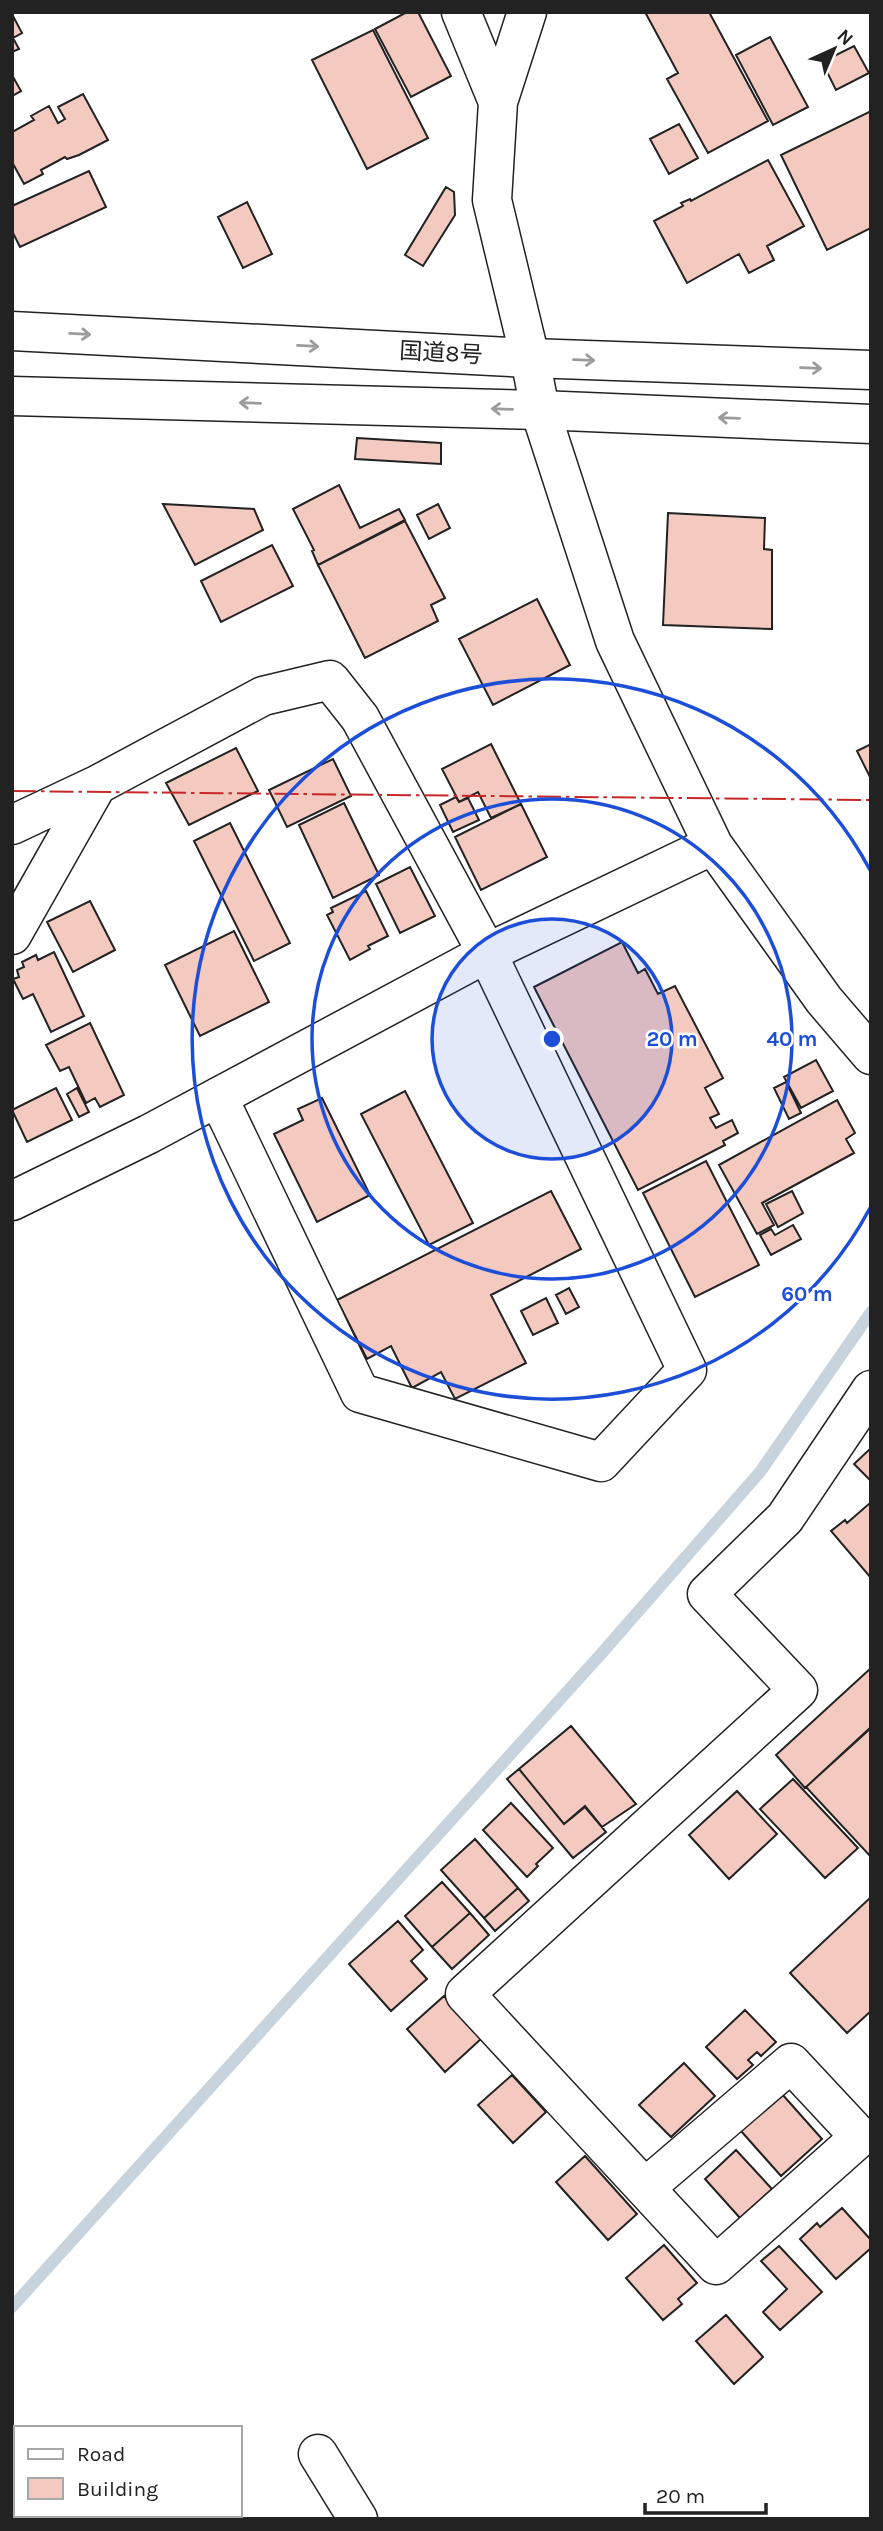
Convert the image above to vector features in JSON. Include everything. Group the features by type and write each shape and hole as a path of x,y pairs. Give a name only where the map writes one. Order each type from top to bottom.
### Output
{"main road":[{"path":"461,12 498,102"},
{"path":"527,12 498,102 492,200 540,410 615,641 713,845 824,1000 871,1055"},
{"name":"国道8号","path":"12,331 530,358 871,370"},
{"path":"12,396 540,410 871,424"},
{"path":"12,825 97,785 263,696 330,680 360,718 487,953 687,1370 601,1462 360,1393 218,1097"},
{"path":"12,935 97,785"},
{"path":"12,1200 149,1134 487,953 713,845"},
{"path":"645,2188 791,2063 860,2137 716,2265 465,1994 798,1690 707,1594 785,1518 871,1390"},
{"path":"318,2454 358,2519"}],"building":[{"path":"407,12 418,12 451,76 411,97 375,29"},
{"path":"645,12 709,12 768,121 708,153 667,79 678,73"},
{"path":"13,16 22,33 13,38 19,49 12,52"},
{"path":"373,30 428,138 367,169 312,60"},
{"path":"770,37 808,107 773,125 736,55"},
{"path":"854,46 869,73 836,90 822,62"},
{"path":"12,75 21,91 12,96"},
{"path":"83,94 108,140 79,155 67,159 65,157 41,170 43,174 24,184 12,162 12,132 34,120 31,116 49,106 58,123 65,119 58,107"},
{"path":"871,111 871,228 827,250 781,155"},
{"path":"679,124 698,158 669,174 650,139"},
{"path":"768,160 804,226 767,246 774,260 749,273 739,254 687,283 654,221 683,206 681,203 690,199 691,201"},
{"path":"89,171 106,207 20,247 12,231 12,206"},
{"path":"446,187 454,192 455,215 423,266 405,255"},
{"path":"247,202 272,254 243,268 218,217"},
{"path":"357,438 441,443 441,464 355,459"},
{"path":"339,485 360,528 399,509 405,520 318,565 312,551 314,550 293,509"},
{"path":"163,504 254,509 263,530 195,565"},
{"path":"438,504 450,528 429,539 417,515"},
{"path":"668,513 765,518 764,549 772,550 772,629 663,625"},
{"path":"405,521 445,598 431,605 438,621 365,658 318,565"},
{"path":"272,545 293,586 221,622 201,581"},
{"path":"537,599 570,665 493,705 459,639"},
{"path":"491,744 521,804 491,818 478,792 459,802 442,769"},
{"path":"871,744 871,779 857,751"},
{"path":"871,744 871,779 857,751"},
{"path":"236,748 258,791 189,825 166,783"},
{"path":"333,759 351,796 287,827 269,790"},
{"path":"456,797 459,802 468,798 479,820 453,832 440,805"},
{"path":"344,803 379,875 333,898 299,825"},
{"path":"521,804 547,857 481,890 455,837"},
{"path":"230,823 290,943 254,961 194,841"},
{"path":"410,867 435,916 400,933 376,884"},
{"path":"366,891 388,936 368,946 370,949 350,960 327,915 333,912 331,908"},
{"path":"90,901 115,950 73,972 47,922"},
{"path":"234,931 269,1002 200,1036 165,965"},
{"path":"622,942 638,973 645,969 658,994 675,986 723,1078 705,1088 719,1114 710,1118 716,1128 732,1120 738,1133 723,1141 725,1145 638,1190 534,987"},
{"path":"54,952 84,1016 51,1032 33,994 23,999 13,979 19,977 17,970 24,967 22,962 36,955 38,960"},
{"path":"90,1023 124,1095 100,1107 95,1098 86,1103 69,1067 60,1071 46,1045"},
{"path":"816,1060 833,1091 801,1108 784,1077"},
{"path":"786,1082 801,1113 789,1119 774,1088"},
{"path":"56,1088 72,1120 27,1142 12,1110"},
{"path":"77,1088 89,1112 79,1117 67,1094"},
{"path":"405,1091 473,1223 429,1245 361,1114"},
{"path":"322,1098 370,1195 317,1222 274,1134 303,1120 298,1109"},
{"path":"837,1100 855,1133 846,1139 854,1153 762,1203 774,1225 757,1234 719,1165"},
{"path":"706,1161 759,1265 695,1297 643,1193"},
{"path":"551,1191 581,1249 491,1295 526,1363 455,1399 441,1372 412,1388 391,1346 367,1359 337,1300"},
{"path":"792,1191 803,1213 778,1227 766,1204"},
{"path":"793,1225 801,1239 771,1255 760,1235 771,1229 775,1235"},
{"path":"569,1288 579,1307 566,1314 556,1295"},
{"path":"546,1298 558,1323 533,1335 521,1311"},
{"path":"871,1448 871,1481 854,1464"},
{"path":"870,1503 871,1578 831,1531 845,1520 847,1523"},
{"path":"871,1668 871,1727 805,1788 776,1755"},
{"path":"571,1726 636,1804 602,1827 585,1806 564,1824 519,1769"},
{"path":"871,1728 871,1857 806,1787"},
{"path":"519,1769 564,1824 585,1807 606,1832 573,1858 507,1779"},
{"path":"793,1779 858,1848 825,1878 760,1809"},
{"path":"737,1791 777,1834 729,1879 689,1835"},
{"path":"511,1803 553,1848 527,1877 483,1830"},
{"path":"475,1839 518,1888 484,1918 441,1870"},
{"path":"442,1882 470,1913 432,1947 405,1916"},
{"path":"518,1888 529,1901 495,1931 484,1918"},
{"path":"871,1897 871,2011 847,2033 790,1973"},
{"path":"470,1913 489,1935 452,1969 432,1947"},
{"path":"398,1921 423,1950 411,1961 427,1979 391,2011 349,1964"},
{"path":"444,1996 482,2038 445,2072 407,2029"},
{"path":"745,2010 776,2042 761,2056 757,2052 748,2060 753,2065 737,2079 706,2047"},
{"path":"684,2063 715,2096 671,2137 639,2105"},
{"path":"512,2075 546,2112 513,2143 478,2105"},
{"path":"782,2094 822,2139 781,2176 741,2131"},
{"path":"736,2150 772,2189 740,2218 705,2179"},
{"path":"585,2156 637,2214 608,2240 556,2182"},
{"path":"842,2208 871,2240 871,2248 836,2279 800,2239 817,2223 820,2227"},
{"path":"664,2245 697,2283 678,2299 682,2304 663,2320 626,2278"},
{"path":"779,2246 822,2292 780,2330 763,2312 787,2289 761,2261"},
{"path":"726,2315 763,2357 734,2384 696,2341"}],"waterway":[{"path":"12,2307 601,1654 760,1472 871,1312"}],"power":[{"path":"12,791 871,800"}]}
